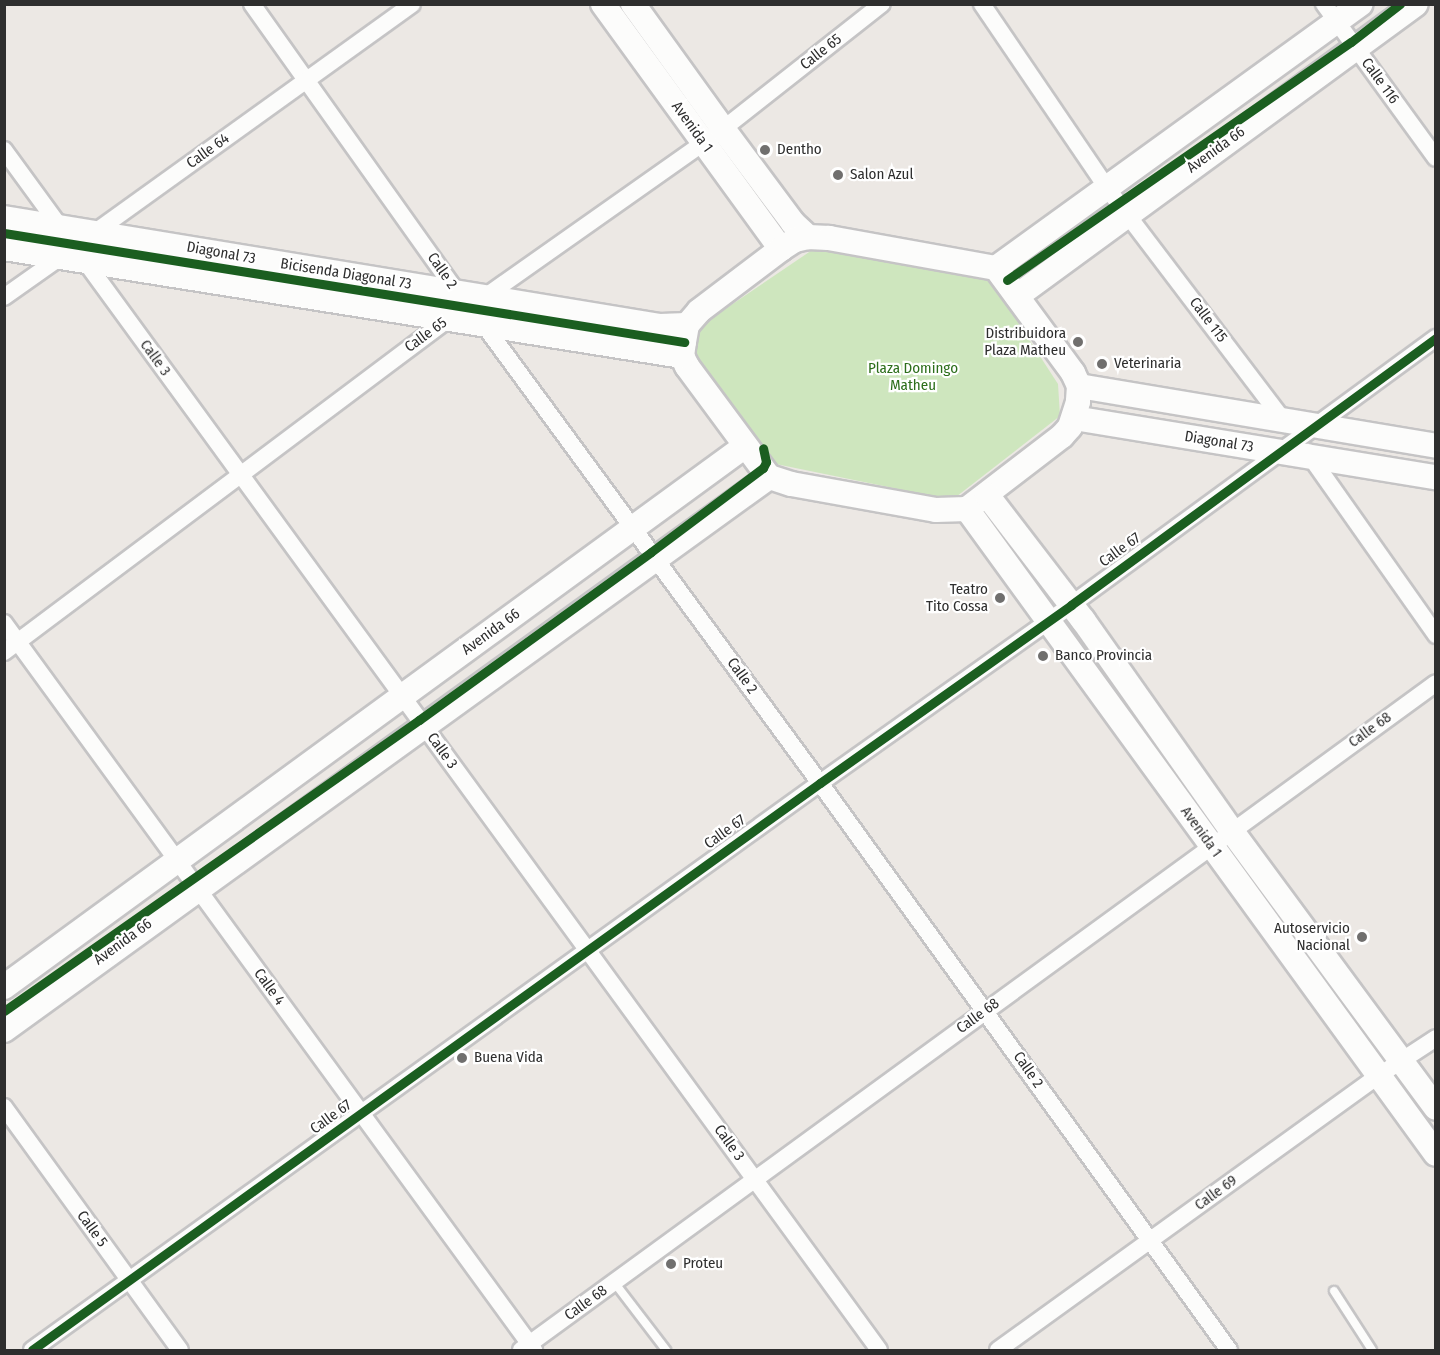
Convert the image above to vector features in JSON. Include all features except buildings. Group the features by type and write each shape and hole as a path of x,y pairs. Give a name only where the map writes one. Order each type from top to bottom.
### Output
{"main road":[{"name":"Avenida 1","path":"603,4 713,136 808,237"},
{"name":"Avenida 1","path":"633,4 781,249"},
{"path":"996,268 1107,188 1330,13 1361,4"},
{"name":"Avenida 66","path":"1017,296 1416,4"},
{"name":"Diagonal 73","path":"4,218 95,232 474,305 682,356"},
{"path":"808,237 840,239 996,268 1073,373 1079,386 1074,418 1062,436 967,509 936,510 791,484 769,477 682,356 687,325 699,311 781,249 795,240 808,237"},
{"name":"Diagonal 73","path":"4,248 73,255 448,319 474,305 660,326 687,325"},
{"name":"Diagonal 73","path":"1079,386 1297,439 1436,477"},
{"name":"Diagonal 73","path":"1074,418 1297,439 1436,446"},
{"name":"Avenida 66","path":"4,987 746,447"},
{"name":"Avenida 66","path":"4,1029 769,477"},
{"name":"Avenida 1","path":"987,495 1071,604 1231,830 1436,1108"},
{"name":"Avenida 1","path":"967,509 1436,1154"}],"street":[{"name":"Calle 2","path":"252,4 474,305 1229,1350"},
{"name":"Calle 64","path":"4,297 73,255 95,232 412,4"},
{"name":"Calle 65","path":"474,305 713,136 882,4"},
{"name":"Calle 115","path":"982,4 1107,188 1297,439 1436,635"},
{"name":"Calle 116","path":"1330,13 1436,158"},
{"name":"Calle 3","path":"4,150 61,227 73,255 240,473 879,1350"},
{"name":"Calle 65","path":"11,647 448,319"},
{"name":"Calle 67","path":"32,1350 1071,604 1436,338"},
{"name":"Calle 4","path":"4,623 11,647 178,861 528,1348"},
{"name":"Calle 68","path":"528,1348 614,1282 1212,847 1231,830 1436,683"},
{"name":"Calle 69","path":"998,1350 1378,1076 1436,1038"},
{"name":"Calle 5","path":"4,1107 180,1350"}],"lane":[{"path":"614,1282 666,1350"},
{"path":"1334,1291 1372,1350"}],"green space":[{"name":"Plaza Domingo Matheu","path":"821,244 988,276 1058,384 1060,416 952,500 766,462 695,354 700,326"}],"cycle path":[{"path":"1007,280 1351,42 1400,4"},
{"name":"Bicisenda Diagonal 73","path":"4,233 684,342"},
{"path":"32,1350 1071,605 1436,338"},
{"path":"4,1011 419,720 651,552 763,468 766,462 763,448"}],"place":[{"name":"Dentho","path":"765,150"},
{"name":"Salon Azul","path":"838,175"},
{"name":"Distribuidora Plaza Matheu","path":"1078,342"},
{"name":"Veterinaria","path":"1102,364"},
{"name":"Teatro Tito Cossa","path":"1000,598"},
{"name":"Banco Provincia","path":"1043,656"},
{"name":"Autoservicio Nacional","path":"1362,937"},
{"name":"Buena Vida","path":"462,1058"},
{"name":"Proteu","path":"671,1264"}]}
